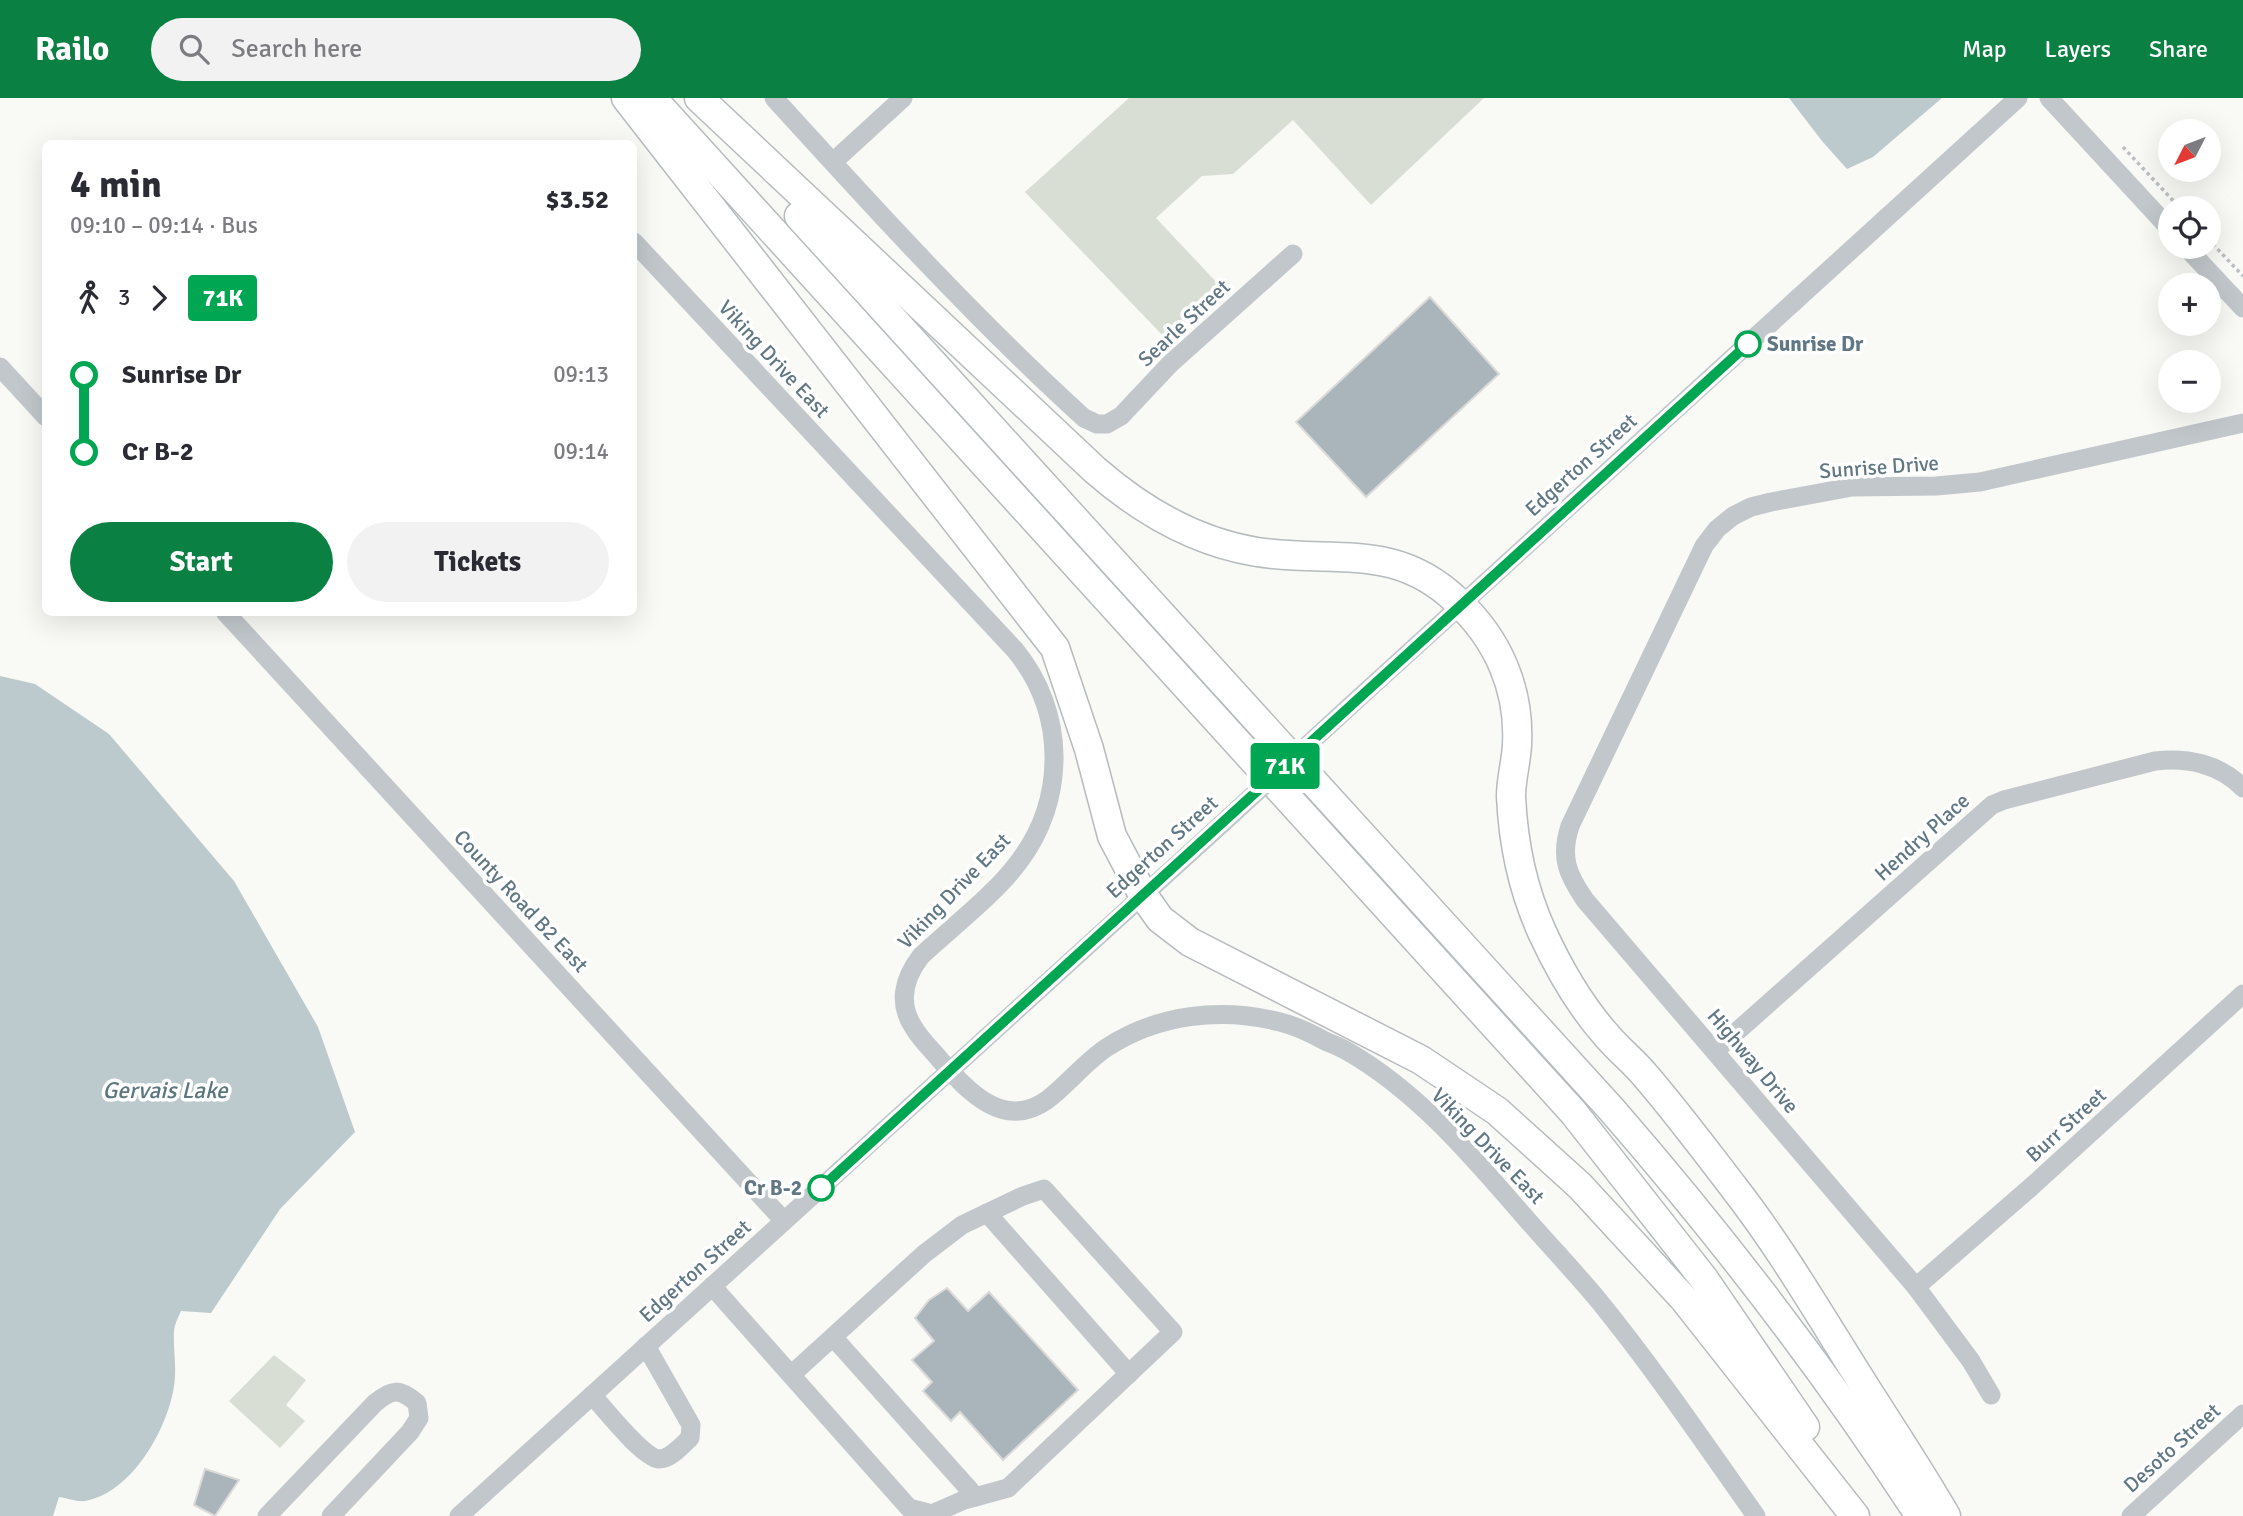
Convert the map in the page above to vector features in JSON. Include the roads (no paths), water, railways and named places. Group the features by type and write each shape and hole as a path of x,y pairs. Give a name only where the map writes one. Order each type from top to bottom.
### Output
{"highway":[{"path":"626,98 1055,648 1089,748 1112,836 1143,895 1160,919 1190,942 1410,1054 1460,1084 1497,1111 1580,1186 1684,1299 1855,1516"},
{"path":"652,98 1573,1112 1640,1194 1704,1279 1765,1365 1861,1516"},
{"path":"692,98 1630,1130 1745,1268 1803,1345 1920,1516"},
{"path":"699,98 1065,442 1118,490 1146,510 1182,529 1221,544 1288,555 1367,558 1399,564 1424,575 1461,605 1492,642 1513,693 1517,750 1511,779 1511,800 1517,847 1531,900 1557,963 1578,998 1669,1104 1776,1246 1946,1516"}],"street":[{"path":"774,98 833,162 903,98"},
{"name":"Edgerton Street","path":"459,1516 2018,98"},
{"path":"2049,98 2158,216"},
{"name":"Searle Street","path":"833,162 1031,370 1084,418 1097,424 1107,424 1121,416 1170,364 1293,254"},
{"name":"Viking Drive East","path":"637,245 1015,650 1038,684 1048,710 1054,736 1052,791 1044,818 1032,842 1007,875 921,956 906,981 905,1009 909,1021 949,1070 982,1101 995,1108 1022,1110 1047,1100 1106,1048 1156,1024 1189,1016 1223,1013 1258,1017 1284,1023 1346,1050 1415,1101 1446,1130 1600,1302 1756,1516"},
{"path":"2197,259 2243,308"},
{"path":"0,367 42,413"},
{"name":"Sunrise Drive","path":"1565,859 1565,842 1570,826 1704,546 1732,516 1771,502 1852,487 1936,486 1980,482 2243,423"},
{"name":"County Road B2 East","path":"229,616 784,1221"},
{"name":"Hendry Place","path":"1715,1051 1992,806 2004,800 2171,759 2211,766 2229,776 2243,789"},
{"name":"Highway Drive","path":"1565,859 1571,879 1585,900 1916,1287 1971,1361 1991,1395"},
{"name":"Burr Street","path":"1916,1287 2031,1187 2243,993"},
{"path":"712,1286 909,1508 932,1514 1008,1488 1173,1332 1044,1189 962,1225 925,1254 791,1375"},
{"path":"987,1213 1129,1374"},
{"path":"833,1337 976,1497"},
{"path":"592,1395 646,1453 659,1459 671,1455 690,1438 691,1425 646,1346"},
{"path":"267,1516 375,1403 396,1391 406,1394 417,1403 419,1418 410,1432 331,1516"},
{"name":"Desoto Street","path":"2131,1516 2243,1414"}],"water":[{"path":"1789,98 1942,98 1873,157 1847,169"},
{"name":"Gervais Lake","path":"0,676 35,684 109,734 234,881 318,1027 355,1132 280,1209 211,1313 181,1311 174,1329 175,1379 170,1403 156,1439 145,1456 118,1486 102,1495 85,1501 59,1497 53,1516 0,1516"}],"place":[{"name":"Sunrise Dr","path":"1748,344"},
{"name":"Cr B-2","path":"821,1188"}]}
